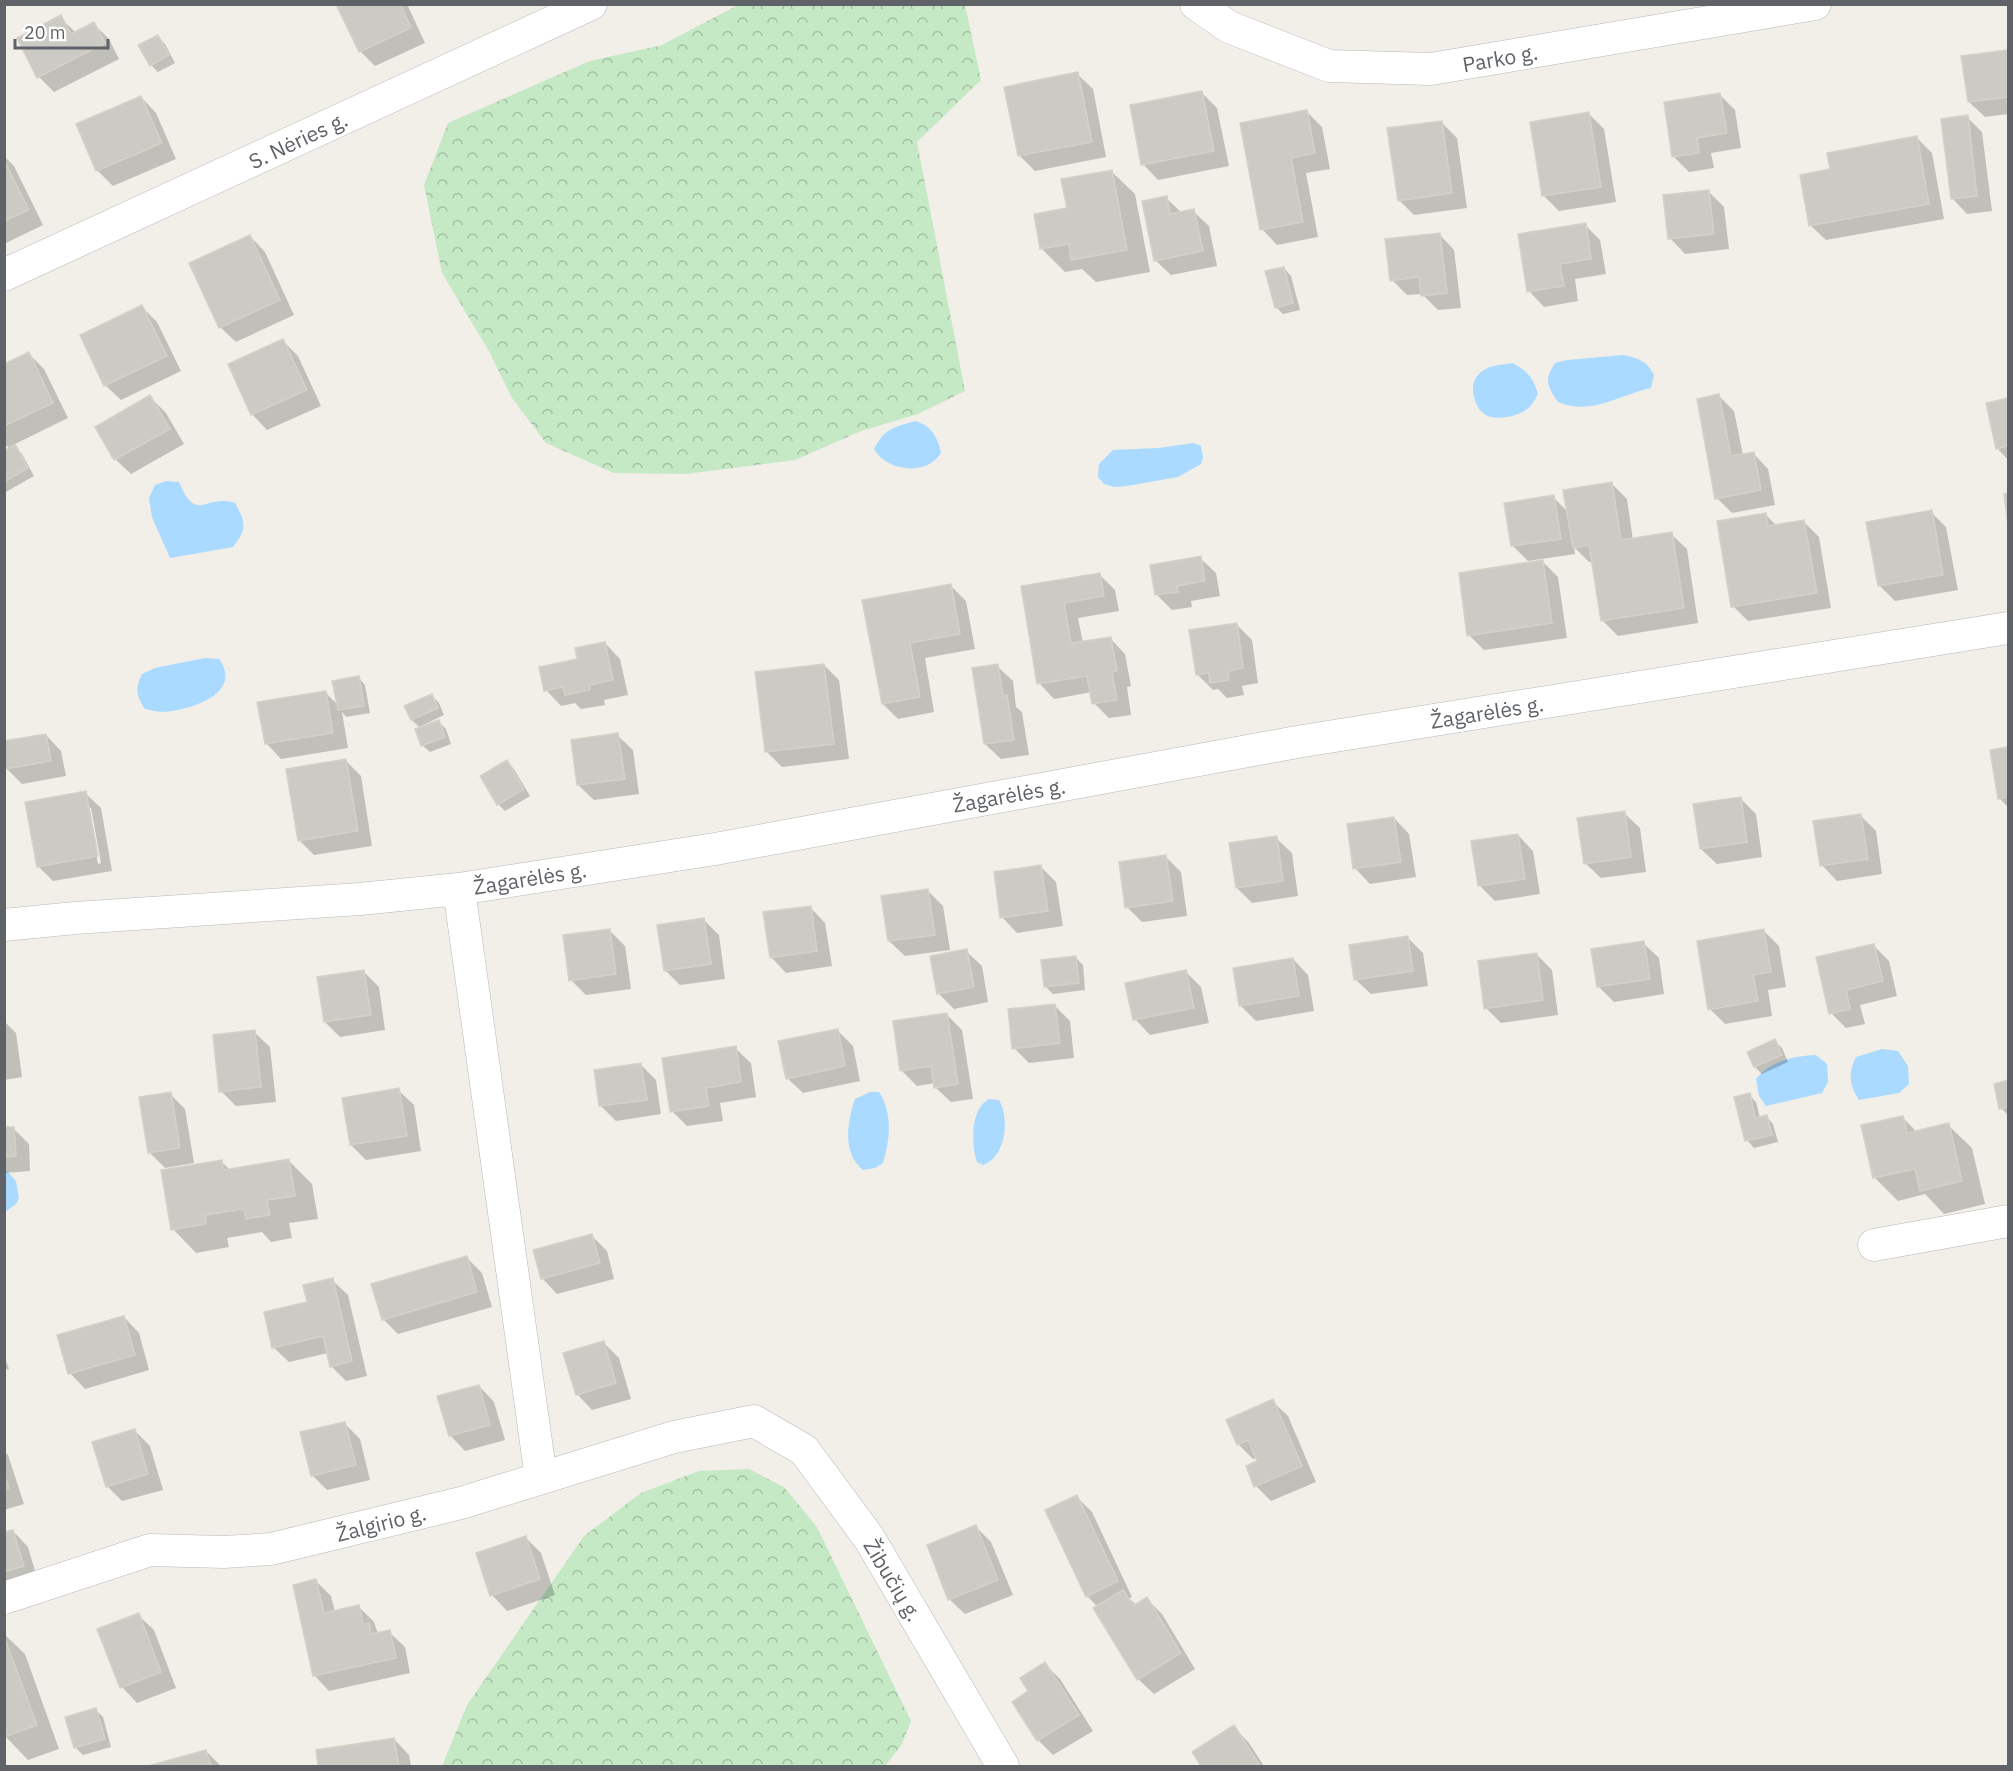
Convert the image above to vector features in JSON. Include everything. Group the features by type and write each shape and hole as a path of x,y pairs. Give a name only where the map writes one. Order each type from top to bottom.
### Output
{"street":[{"name":"S. Nėries g.","path":"4,275 591,4"},
{"name":"Parko g.","path":"1196,4 1229,27 1329,66 1431,69 1815,4"},
{"name":"Žagarėlės g.","path":"4,925 75,918 360,899 459,889 716,849 1297,742 2008,628"},
{"path":"459,889 541,1478"},
{"path":"1874,1245 2008,1221"},
{"name":"Žalgirio g.","path":"4,1598 150,1550 224,1552 271,1549 461,1503 674,1437 754,1421"},
{"name":"Žibučių g.","path":"754,1421 804,1450 856,1521 1003,1767"}],"green space":[{"path":"738,5 965,5 981,80 917,142 965,391 918,414 861,431 795,460 686,474 614,473 546,443 512,398 489,351 442,273 424,185 448,123 590,61 662,45"},
{"path":"749,1469 784,1487 817,1527 911,1721 902,1744 885,1766 442,1766 467,1705 584,1536 641,1493 699,1471"}],"water":[{"path":"1623,355 1638,359 1648,366 1654,375 1651,388 1605,403 1582,407 1558,402 1551,392 1548,379 1555,363"},
{"path":"1513,363 1529,376 1538,394 1523,412 1499,418 1487,416 1475,400 1473,389 1475,379 1489,367"},
{"path":"916,421 930,429 936,437 941,453 935,460 917,468 907,468 888,463 880,457 874,449 886,432"},
{"path":"1193,443 1201,446 1203,457 1201,464 1178,477 1114,487 1104,484 1098,477 1099,464 1113,450 1159,448"},
{"path":"166,481 179,482 185,495 197,505 225,501 235,503 243,521 243,531 233,547 170,558 152,517 149,498 155,485"},
{"path":"205,658 219,659 225,671 225,682 211,698 175,711 145,709 138,692 142,674 155,668"},
{"path":"1882,1049 1898,1051 1908,1066 1909,1084 1899,1093 1859,1100 1851,1079 1856,1057"},
{"path":"1816,1055 1827,1064 1828,1082 1822,1093 1766,1106 1759,1096 1756,1079 1775,1064"},
{"path":"870,1092 879,1092 887,1109 889,1136 883,1163 875,1168 863,1170 852,1155 848,1128 855,1099"},
{"path":"989,1099 999,1100 1005,1127 1004,1137 997,1154 983,1165 977,1162 973,1137 978,1111"},
{"path":"7,1171 16,1181 19,1198 16,1204 5,1212 5,1172"}],"building":[{"path":"336,4 400,4 411,28 359,52"},
{"path":"61,15 71,34 94,22 105,43 37,78 17,38"},
{"path":"158,35 169,55 150,66 138,45"},
{"path":"2008,50 2008,97 1968,102 1961,56"},
{"path":"1078,72 1092,142 1018,156 1004,87"},
{"path":"1202,91 1214,151 1141,165 1130,105"},
{"path":"1720,93 1727,133 1697,138 1699,153 1672,157 1664,102"},
{"path":"141,96 162,143 96,171 76,124"},
{"path":"1307,110 1315,153 1291,158 1303,222 1260,230 1240,123"},
{"path":"1589,112 1601,187 1542,196 1530,122"},
{"path":"1968,115 1977,196 1951,199 1941,119"},
{"path":"1442,121 1452,193 1398,201 1387,128"},
{"path":"1917,136 1929,204 1809,226 1800,175 1830,169 1827,153"},
{"path":"4,160 29,210 4,221"},
{"path":"1112,170 1127,250 1071,260 1069,244 1040,249 1034,214 1067,208 1061,179"},
{"path":"1709,190 1714,234 1668,239 1663,195"},
{"path":"1167,196 1170,214 1194,209 1203,251 1154,261 1142,201"},
{"path":"1586,223 1591,259 1560,264 1564,286 1527,292 1518,234"},
{"path":"1440,233 1447,293 1421,296 1419,277 1390,281 1385,239"},
{"path":"250,235 280,300 219,328 189,263"},
{"path":"1284,267 1293,303 1275,308 1265,271"},
{"path":"142,305 167,356 104,386 80,335"},
{"path":"283,339 307,390 251,415 228,364"},
{"path":"29,352 53,403 4,426 4,364"},
{"path":"1719,394 1731,456 1754,452 1761,490 1715,499 1697,399"},
{"path":"150,395 170,429 114,460 95,427"},
{"path":"2008,398 2008,446 1996,449 1986,403"},
{"path":"15,444 28,468 4,482 4,451"},
{"path":"1612,482 1621,540 1672,532 1684,608 1601,621 1589,545 1573,548 1563,490"},
{"path":"2008,493 2008,523 2004,494"},
{"path":"1554,495 1561,539 1511,546 1504,503"},
{"path":"1932,510 1943,575 1878,586 1866,522"},
{"path":"1766,513 1768,526 1804,520 1817,593 1731,607 1717,521"},
{"path":"1201,556 1205,581 1177,586 1178,592 1155,595 1150,565"},
{"path":"1543,560 1552,623 1467,636 1459,573"},
{"path":"1100,573 1104,596 1064,603 1071,643 1111,637 1117,671 1112,672 1117,700 1092,704 1087,676 1037,684 1021,586"},
{"path":"951,584 960,634 910,643 920,697 882,704 862,600"},
{"path":"1237,623 1243,668 1228,671 1229,680 1210,683 1209,673 1196,675 1189,630"},
{"path":"605,642 613,680 589,685 590,690 565,695 563,687 544,691 539,667 577,659 575,648"},
{"path":"824,664 834,744 765,752 755,672"},
{"path":"998,664 1003,696 1007,695 1014,740 984,744 972,668"},
{"path":"359,676 364,706 338,710 332,681"},
{"path":"326,691 333,733 265,744 257,702"},
{"path":"432,694 438,708 411,720 404,706"},
{"path":"439,720 445,737 421,746 415,729"},
{"path":"618,733 625,779 577,785 571,740"},
{"path":"46,734 51,761 5,769 4,741"},
{"path":"2008,747 2008,797 1998,799 1990,750"},
{"path":"346,759 358,831 298,841 286,769"},
{"path":"507,760 524,789 497,805 480,776"},
{"path":"86,791 98,856 37,867 25,802"},
{"path":"1741,797 1747,842 1700,849 1693,804"},
{"path":"1625,811 1631,857 1584,864 1577,818"},
{"path":"1861,814 1868,859 1820,866 1813,821"},
{"path":"1394,817 1401,862 1353,869 1347,824"},
{"path":"1518,834 1525,879 1478,886 1471,841"},
{"path":"1277,836 1283,881 1236,888 1229,843"},
{"path":"1166,855 1173,901 1125,908 1119,862"},
{"path":"1041,865 1048,911 1000,918 994,872"},
{"path":"928,889 935,935 888,941 881,896"},
{"path":"811,906 817,951 770,958 763,912"},
{"path":"704,918 711,964 664,971 657,925"},
{"path":"610,929 616,974 569,981 563,935"},
{"path":"1764,929 1771,972 1753,975 1758,1001 1708,1010 1697,941"},
{"path":"1408,936 1413,971 1354,980 1349,945"},
{"path":"1644,941 1650,979 1597,987 1591,949"},
{"path":"1874,944 1883,981 1846,990 1850,1009 1829,1014 1816,957"},
{"path":"967,949 974,987 937,994 930,956"},
{"path":"1537,953 1543,1000 1484,1009 1478,961"},
{"path":"1076,956 1079,983 1044,987 1041,960"},
{"path":"1293,958 1299,996 1239,1006 1233,968"},
{"path":"364,970 371,1015 324,1022 317,977"},
{"path":"1186,970 1194,1008 1133,1020 1125,983"},
{"path":"1055,1004 1060,1043 1012,1049 1008,1009"},
{"path":"947,1013 958,1084 934,1088 931,1066 900,1071 893,1021"},
{"path":"838,1029 845,1066 786,1079 778,1041"},
{"path":"255,1030 261,1087 219,1092 213,1035"},
{"path":"1775,1039 1782,1055 1754,1067 1747,1052"},
{"path":"736,1046 741,1082 706,1088 709,1106 670,1112 662,1058"},
{"path":"641,1063 647,1100 599,1106 594,1070"},
{"path":"2008,1080 2008,1107 1999,1109 1994,1084"},
{"path":"399,1088 407,1136 350,1145 342,1098"},
{"path":"171,1092 180,1148 148,1153 139,1097"},
{"path":"1750,1093 1755,1118 1767,1115 1772,1135 1745,1141 1734,1097"},
{"path":"1903,1116 1907,1133 1949,1123 1962,1181 1920,1191 1915,1169 1873,1178 1861,1125"},
{"path":"4,1127 14,1127 16,1156 4,1157"},
{"path":"289,1159 295,1196 267,1200 270,1215 246,1219 244,1209 205,1215 206,1224 171,1230 161,1170 222,1160 224,1170"},
{"path":"592,1234 600,1263 541,1279 533,1250"},
{"path":"467,1256 477,1292 382,1320 371,1284"},
{"path":"333,1278 352,1361 330,1367 323,1336 272,1348 264,1312 307,1302 303,1285"},
{"path":"124,1316 135,1355 68,1374 57,1335"},
{"path":"604,1341 616,1383 576,1395 563,1353"},
{"path":"479,1385 490,1425 449,1436 437,1396"},
{"path":"1273,1399 1302,1466 1254,1487 1246,1466 1257,1461 1248,1440 1237,1445 1226,1420"},
{"path":"345,1422 356,1465 311,1476 300,1432"},
{"path":"135,1429 148,1474 106,1487 92,1442"},
{"path":"4,1474 9,1488 4,1490"},
{"path":"1077,1495 1118,1581 1086,1597 1045,1510"},
{"path":"976,1525 998,1580 948,1600 927,1545"},
{"path":"13,1530 24,1566 4,1572 4,1532"},
{"path":"526,1536 540,1579 490,1596 476,1553"},
{"path":"316,1579 324,1613 359,1605 363,1624 369,1623 371,1634 390,1630 396,1658 313,1676 293,1585"},
{"path":"1123,1590 1133,1606 1147,1597 1181,1653 1137,1680 1093,1608"},
{"path":"139,1613 161,1672 120,1688 97,1629"},
{"path":"4,1636 37,1725 4,1737"},
{"path":"1045,1662 1079,1715 1037,1741 1012,1702 1028,1691 1020,1678"},
{"path":"96,1708 105,1739 74,1748 65,1717"},
{"path":"1234,1725 1260,1766 1201,1766 1192,1752"},
{"path":"394,1738 399,1766 318,1766 316,1750"},
{"path":"206,1750 211,1766 148,1766"}]}
